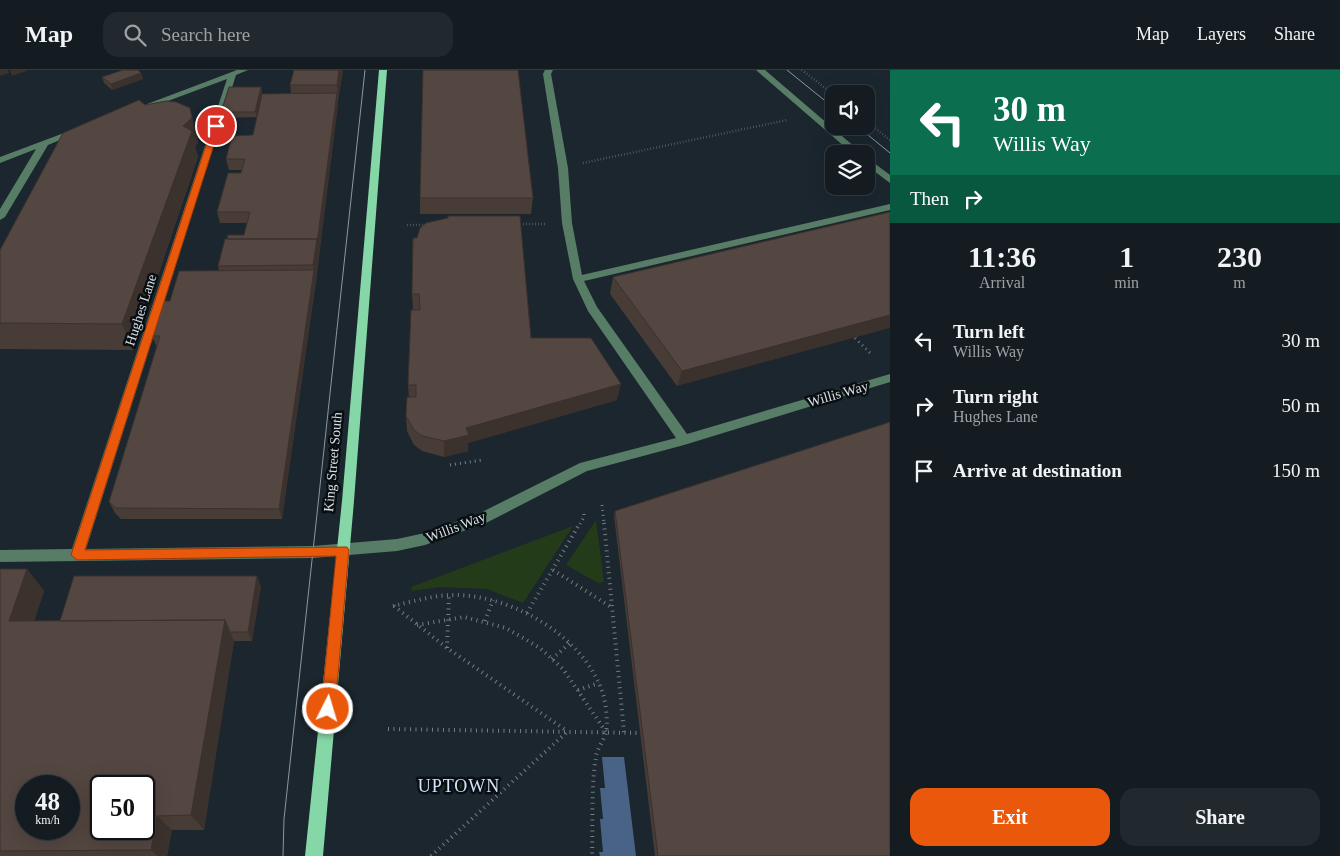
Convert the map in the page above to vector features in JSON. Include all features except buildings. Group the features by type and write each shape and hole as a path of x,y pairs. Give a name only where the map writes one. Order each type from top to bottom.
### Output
{"main road":[{"name":"King Street South","path":"314,856 383,70"}],"street":[{"path":"549,70 547,74 563,168 567,224 578,279 592,308 684,440"},
{"path":"760,70 848,145"},
{"path":"126,113 238,72"},
{"name":"Hughes Lane","path":"77,555 238,72"},
{"path":"0,160 80,130"},
{"path":"0,217 44,144"},
{"path":"875,168 890,180"},
{"path":"578,279 890,207"},
{"name":"Willis Way","path":"0,556 342,550 425,540 483,518 584,467 684,440 890,378"}],"path":[{"path":"802,70 825,88"},
{"path":"563,168 790,119"},
{"path":"875,128 890,140"},
{"path":"517,224 567,224"},
{"path":"407,225 427,225"},
{"path":"855,338 870,353"},
{"path":"450,465 483,460"},
{"path":"602,505 624,732"},
{"path":"527,613 584,517 584,510"},
{"path":"553,570 611,608"},
{"path":"447,648 449,595"},
{"path":"567,732 447,648 393,606 449,595 493,600 527,613 570,643 588,664 599,683 603,695 606,732 596,756 592,856"},
{"path":"485,621 493,600"},
{"path":"417,624 464,617 500,625 540,648 569,676 606,732"},
{"path":"552,659 570,643"},
{"path":"578,690 599,683"},
{"path":"388,729 640,733"},
{"path":"431,856 567,732"}],"green space":[{"path":"596,520 604,582 598,583 566,565"},
{"path":"573,526 523,603 487,589 440,587 412,591 411,587"}],"water":[{"path":"602,757 624,757 636,856 600,856 599,852 603,852 600,819 603,819 600,788 605,788"}],"tram line":[{"path":"283,856 284,819 365,70"},
{"path":"787,70 825,101"},
{"path":"868,135 890,153"}],"district":[{"name":"UPTOWN","path":"459,786"}],"route":[{"path":"216,126 77,555 277,553 342,550 328,709"}]}
